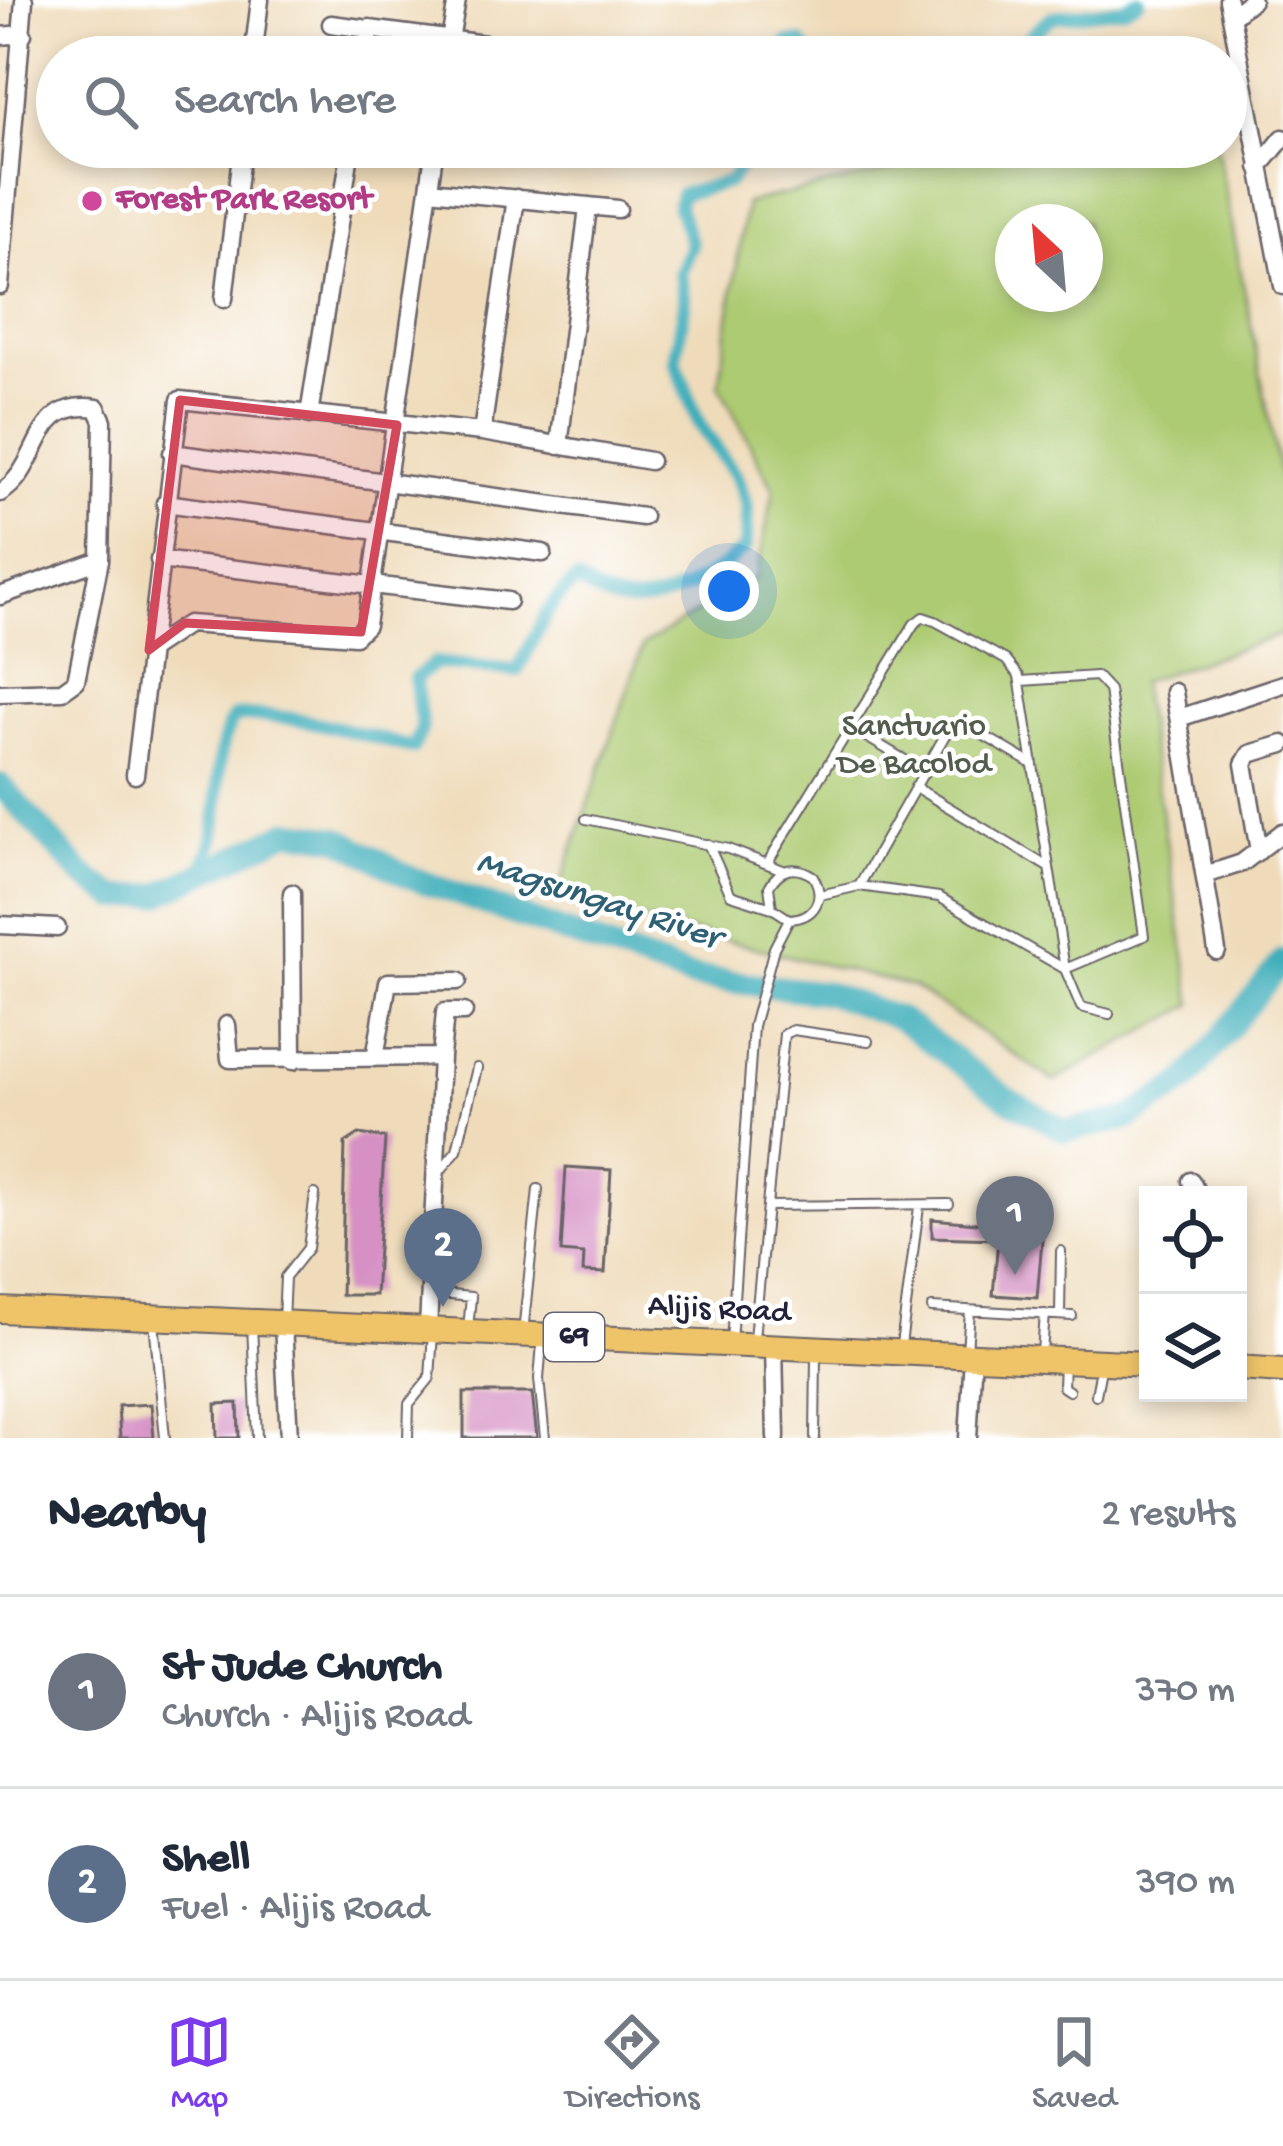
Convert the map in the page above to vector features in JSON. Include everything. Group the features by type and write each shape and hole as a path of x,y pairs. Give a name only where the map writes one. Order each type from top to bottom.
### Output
{"main road":[{"name":"Alijis Road","path":"0,1310 1139,1364"},
{"path":"1247,1369 1283,1371"}],"street":[{"path":"0,286 24,0"},
{"path":"256,36 260,0"},
{"path":"450,36 457,0"},
{"path":"1230,9 1252,0"},
{"path":"332,24 401,36"},
{"path":"369,36 370,28"},
{"path":"0,36 23,34"},
{"path":"1247,102 1280,249 1283,286"},
{"path":"1259,167 1283,139"},
{"path":"224,299 240,168"},
{"path":"309,415 348,168"},
{"path":"149,650 188,624 355,636 366,625 432,168"},
{"path":"429,190 618,209"},
{"path":"482,432 516,198"},
{"path":"560,446 589,207"},
{"path":"135,775 177,405 187,398 482,432 650,461"},
{"path":"0,493 25,469 41,427 51,416 70,407 97,407 103,422 100,560 72,689 0,693"},
{"path":"172,453 643,517"},
{"path":"165,503 543,553"},
{"path":"0,596 100,560"},
{"path":"159,560 508,602"},
{"path":"1179,718 1283,684"},
{"path":"1174,692 1217,951"},
{"path":"1259,851 1244,764 1250,754 1283,743"},
{"path":"1205,875 1259,851 1283,832"},
{"path":"292,892 293,1060"},
{"path":"0,925 57,928"},
{"path":"375,1058 388,982 458,981"},
{"path":"430,1330 428,1259 445,1012 464,1012"},
{"path":"227,1025 230,1059 441,1057"},
{"path":"283,1324 289,1438"},
{"path":"753,1345 776,1438"},
{"path":"968,1438 970,1356"}],"lane":[{"path":"768,862 923,617 1006,660 1021,681 1065,969 1081,1007 1109,1014"},
{"path":"1021,681 1096,676 1109,690 1146,924 1136,942 1065,969"},
{"path":"859,886 956,720 1033,764"},
{"path":"853,729 925,772"},
{"path":"915,788 1049,868"},
{"path":"586,819 707,844 783,870"},
{"path":"707,844 731,896 772,908 789,919 810,914 820,895 813,876 793,868 783,870 769,886 772,908"},
{"path":"820,895 859,886 939,897 1065,969"},
{"path":"753,1345 756,1007 774,948 789,919"},
{"path":"753,1345 784,1034 793,1030 868,1041"},
{"path":"435,1176 457,1150 477,1068"},
{"path":"538,1189 533,1335 545,1438"},
{"path":"283,1324 285,1276 308,1248 315,1194"},
{"path":"767,1207 949,1204"},
{"path":"900,1352 919,1207"},
{"path":"428,1259 472,1246"},
{"path":"1060,1251 1060,1315"},
{"path":"429,1293 471,1297 468,1332"},
{"path":"932,1308 1072,1316"},
{"path":"970,1311 970,1356"},
{"path":"1045,1314 1053,1360 1069,1391"},
{"path":"154,1320 165,1438"},
{"path":"252,1322 257,1438"},
{"path":"408,1438 410,1403 430,1378 430,1330"},
{"path":"815,1438 816,1348"},
{"path":"1096,1395 1102,1362"}],"highlighted area":[{"path":"180,400 397,425 361,632 185,623 149,650"}],"green space":[{"name":"Sanctuario De Bacolod","path":"904,168 1221,168 1283,492 1283,634 1140,682 1193,1005 1054,1081 913,987 556,898 643,645 756,577 774,490 719,385 746,203"}],"building":[{"path":"359,1134 385,1138 375,1295 341,1295 345,1143"},
{"path":"566,1167 611,1170 605,1273 583,1272 584,1254 561,1252"},
{"path":"932,1219 1043,1229 1037,1298 993,1295 998,1239 932,1237"},
{"path":"464,1393 532,1393 537,1438 464,1438"},
{"path":"238,1403 239,1438 217,1438 216,1404"},
{"path":"151,1404 154,1438 120,1438 118,1406"}],"waterway":[{"path":"1030,36 1052,17 1125,8 1139,0"},
{"path":"201,870 215,832 221,753 234,717 303,720 413,748 422,728 415,678 435,663 517,671 548,611 577,581 614,600 653,600 704,578 746,547 747,507 737,478 699,424 675,360 685,302 680,273 691,244 678,206 681,194 729,182 739,168"},
{"name":"Magsungay River","path":"0,785 83,875 117,898 160,894 289,831 339,838 407,876 690,977 827,993 900,1019 1008,1099 1066,1131 1128,1119 1186,1082 1283,961"}],"place":[{"name":"Forest Park Resort","path":"92,201"},
{"name":"St Jude Church","path":"1015,1275"},
{"name":"Shell","path":"443,1307"}]}
